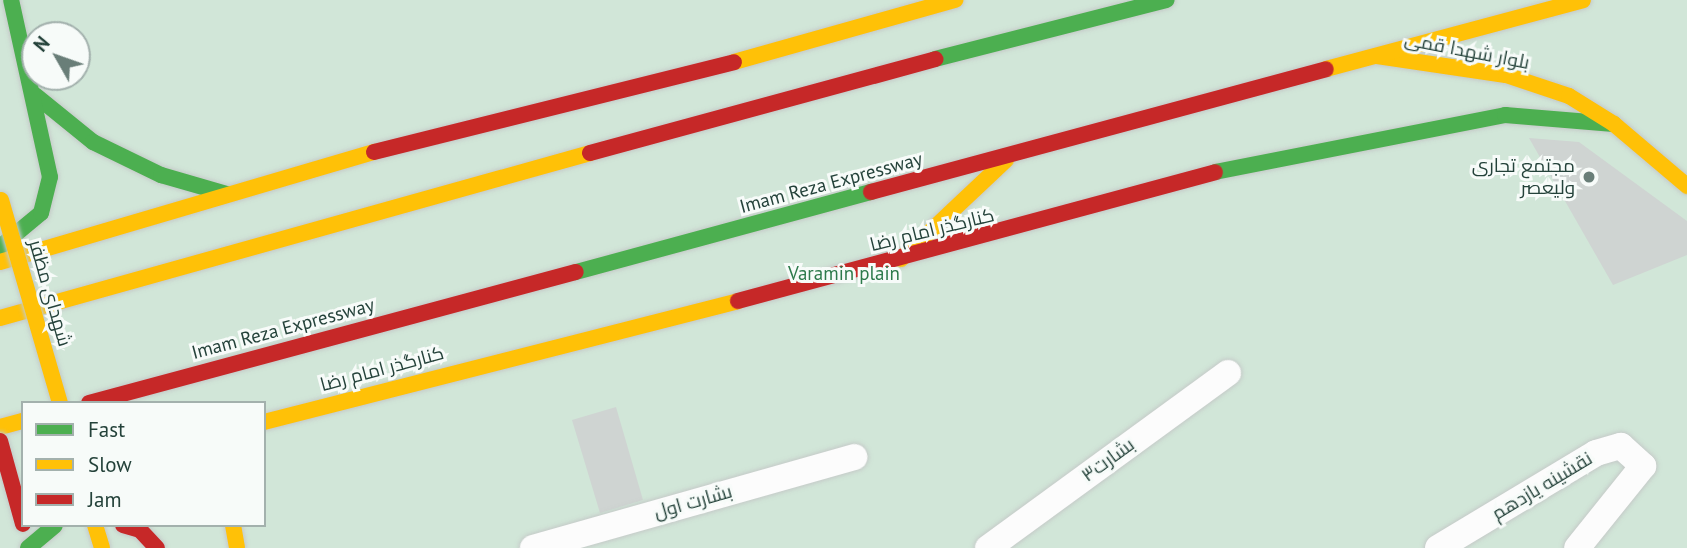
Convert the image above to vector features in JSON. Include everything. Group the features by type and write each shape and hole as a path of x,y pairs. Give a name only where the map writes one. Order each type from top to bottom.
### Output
{"main road":[{"path":"0,247 41,213 50,177 36,95 11,0"},
{"path":"0,262 228,194 956,0"},
{"path":"0,318 840,83 1167,0"},
{"name":"Imam Reza Expressway","path":"97,401 1008,158 1583,0"},
{"name":"بلوار شهدا قمی","path":"1376,55 1506,75 1569,96 1614,124 1687,186"},
{"path":"36,95 93,142 161,175 228,194"},
{"name":"کنارگذر امام رضا","path":"266,421 359,395 901,259 1218,171 1435,125 1506,115 1614,124"},
{"path":"901,259 1008,158"},
{"name":"شهدای مظفر","path":"1,198 59,401"},
{"path":"283,438 359,395"},
{"path":"0,427 21,422"},
{"path":"0,441 21,518"},
{"path":"0,497 21,491"},
{"path":"23,527 28,548 53,527"},
{"path":"96,527 102,548"},
{"path":"130,527 140,530 157,548"},
{"path":"233,527 237,548"}],"street":[{"name":"بشارت۳","path":"988,548 1228,373"},
{"name":"نقشینه یازدهم","path":"1438,548 1596,453 1621,446 1643,466 1577,548"},
{"name":"بشارت اول","path":"533,548 854,457"}],"green space":[{"name":"Varamin plain","path":"0,0 1687,0 1687,548 0,548"}],"building":[{"name":"مجتمع تجاری ولیعصر","path":"1529,138 1579,142 1687,221 1687,255 1613,285"},
{"path":"616,407 643,500 600,513 572,420"}],"traffic: fast":[{"path":"0,247 41,213 50,177 11,0"},
{"path":"935,59 1167,0"},
{"path":"35,95 93,142 161,175 227,194"},
{"path":"1215,172 1505,115 1614,124"},
{"path":"576,272 871,192"},
{"path":"28,548 53,527"}],"traffic: slow":[{"path":"734,62 955,0"},
{"path":"1326,69 1583,0"},
{"path":"1377,56 1506,75 1569,96 1614,124 1687,186"},
{"path":"0,262 374,152"},
{"path":"0,318 590,153"},
{"path":"901,259 1006,160"},
{"path":"1,200 59,401"},
{"path":"266,421 738,301"},
{"path":"0,427 21,422"},
{"path":"96,527 102,548"},
{"path":"233,527 237,548"}],"traffic: jam":[{"path":"590,153 935,59"},
{"path":"374,152 734,62"},
{"path":"871,192 1326,69"},
{"path":"738,301 1215,172"},
{"path":"96,401 576,272"},
{"path":"0,441 21,517"},
{"path":"130,527 140,530 157,548"}],"place":[{"name":"مجتمع تجاری ولیعصر","path":"1589,177"}]}
